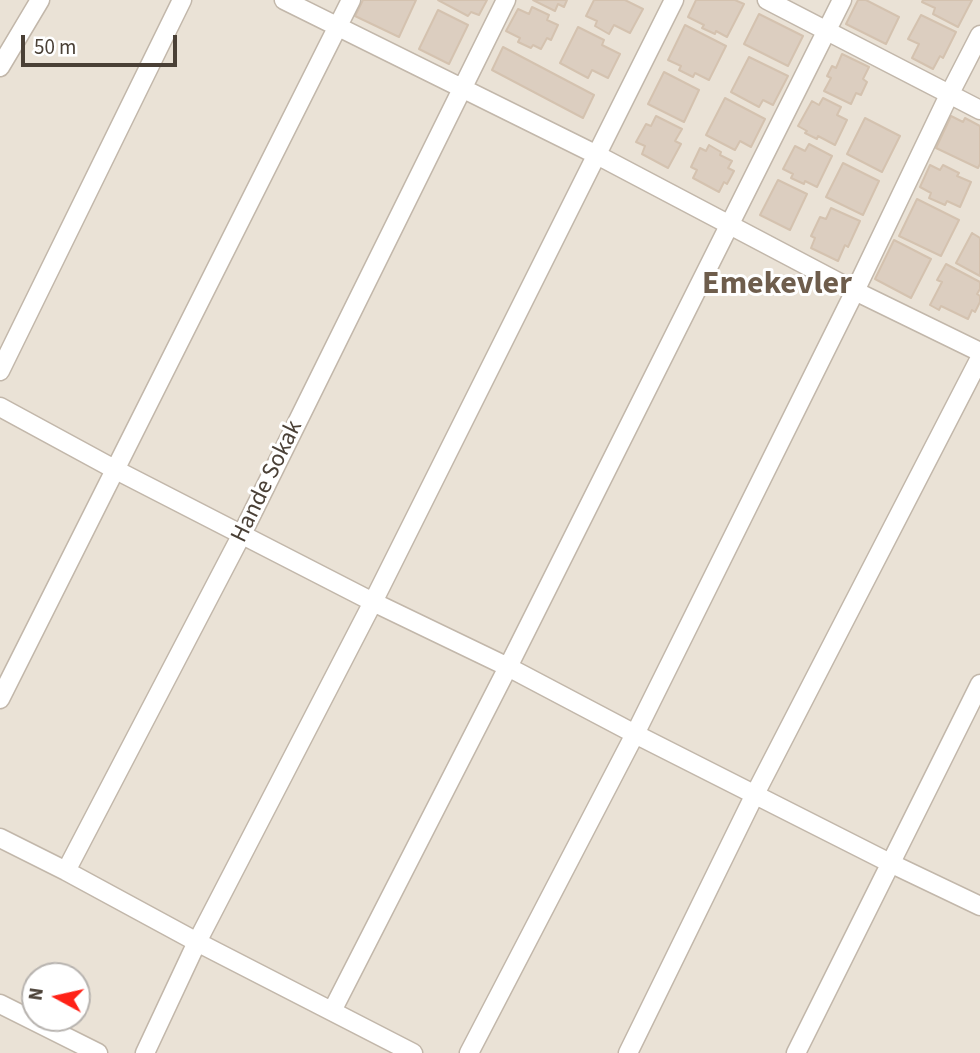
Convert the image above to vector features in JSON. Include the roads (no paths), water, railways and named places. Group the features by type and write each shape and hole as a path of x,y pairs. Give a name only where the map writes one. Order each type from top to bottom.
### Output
{"street":[{"path":"1,63 40,0"},
{"path":"0,371 182,0"},
{"path":"285,0 597,155 855,291 980,352"},
{"path":"0,699 351,0"},
{"name":"Hande Sokak","path":"66,871 242,534 506,0"},
{"path":"145,1053 197,942 373,602 674,0"},
{"path":"767,0 980,110"},
{"path":"332,1011 508,667 842,0"},
{"path":"469,1053 635,734 980,35"},
{"path":"628,1053 755,794 980,358"},
{"path":"0,407 373,602 508,667 635,734 980,906"},
{"path":"796,1053 980,684"},
{"path":"0,838 413,1053"},
{"path":"0,1004 98,1053"}],"district":[{"name":"Emekevler","path":"777,286"}]}
